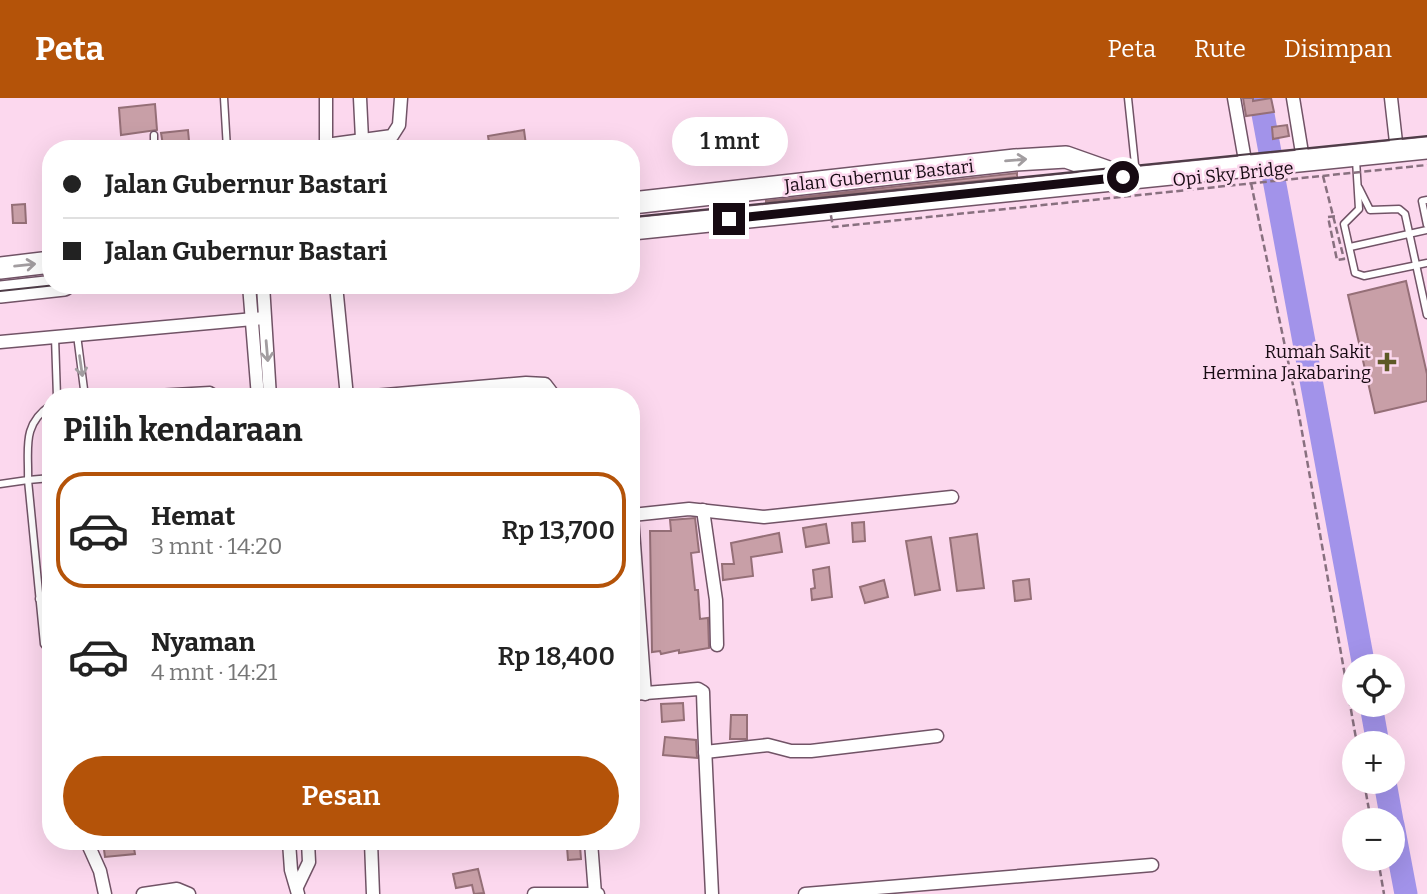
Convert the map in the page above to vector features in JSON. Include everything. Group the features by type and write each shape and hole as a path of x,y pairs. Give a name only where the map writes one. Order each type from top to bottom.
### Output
{"highway":[{"name":"Jalan Gubernur Bastari","path":"640,228 1130,176 1427,148"},
{"name":"Jalan Gubernur Bastari","path":"640,202 1066,157 1130,176"},
{"path":"676,224 679,198"},
{"path":"0,268 42,263"},
{"path":"0,292 42,287"}],"street":[{"path":"326,98 326,140"},
{"path":"360,98 362,139"},
{"path":"358,140 392,136 399,125 401,98"},
{"path":"1234,98 1246,166"},
{"path":"1293,98 1303,159"},
{"path":"1391,98 1397,151"},
{"path":"253,294 258,319 258,388"},
{"path":"257,304 260,294"},
{"path":"337,294 346,388"},
{"path":"0,342 258,319"},
{"path":"258,319 270,388"},
{"path":"467,388 526,383 545,384 548,388"},
{"path":"640,515 703,510 734,516 764,517 952,497"},
{"path":"703,510 716,600 717,646"},
{"path":"640,694 701,690 712,894"},
{"path":"705,752 768,745 790,751 811,751 937,736"},
{"path":"91,850 105,894"},
{"path":"290,850 291,870 298,890"},
{"path":"298,890 309,862 308,850"},
{"path":"371,850 373,894"},
{"path":"534,894 597,894 592,850"},
{"path":"805,894 1152,865"},
{"path":"144,894 177,889 189,894"}],"lane":[{"path":"224,98 226,140"},
{"path":"1128,98 1130,176"},
{"path":"154,135 154,140"},
{"path":"1356,154 1359,209 1344,224 1354,270 1361,276 1427,263"},
{"path":"1359,188 1372,211"},
{"path":"1350,247 1427,228 1422,201 1427,200"},
{"path":"1354,215 1372,211 1402,210 1418,265 1427,315"},
{"path":"77,335 83,388"},
{"path":"55,337 57,388"},
{"path":"42,413 29,430 28,480 42,629"},
{"path":"0,484 42,479"},
{"path":"38,599 42,599"}],"path":[{"name":"Opi Sky Bridge","path":"829,205 833,227 1427,165"},
{"path":"1246,166 1298,409 1355,731"},
{"path":"1323,176 1344,259 1337,260 1328,217"},
{"path":"1380,871 1384,894"}],"building":[{"path":"1243,98 1253,98 1253,101 1271,98 1274,112 1246,116"},
{"path":"155,104 157,130 121,135 119,108"},
{"path":"1287,125 1289,136 1273,139 1272,127"},
{"path":"188,130 189,140 162,140 161,133"},
{"path":"524,130 525,140 489,140 488,136"},
{"path":"1017,173 1017,177 766,202 766,201"},
{"path":"25,204 26,223 13,223 12,205"},
{"path":"1406,281 1427,374 1427,401 1375,413 1348,295"},
{"path":"695,518 699,552 691,553 700,619 708,618 709,648 679,653 679,650 661,654 660,651 652,652 650,531 671,531 670,520"},
{"path":"864,522 865,541 853,542 852,523"},
{"path":"826,524 829,543 806,547 803,528"},
{"path":"779,533 782,552 751,557 753,576 723,580 722,564 734,564 731,543"},
{"path":"977,534 984,588 957,591 950,538"},
{"path":"931,537 940,590 915,595 906,541"},
{"path":"829,567 832,597 812,600 811,589 815,588 813,570"},
{"path":"1029,579 1031,599 1015,601 1013,581"},
{"path":"884,580 888,597 865,603 860,587"},
{"path":"683,703 684,720 662,722 661,704"},
{"path":"731,715 747,715 747,739 730,739"},
{"path":"665,737 696,740 697,758 663,755"},
{"path":"104,850 134,850 135,854 105,857"},
{"path":"567,850 580,850 581,859 568,860"},
{"path":"478,869 484,893 474,894 472,885 456,888 453,874"}],"waterway":[{"path":"1260,98 1270,152"},
{"path":"1273,174 1362,654"},
{"path":"1373,717 1376,731"},
{"path":"1387,794 1390,808"},
{"path":"1402,871 1406,894"}],"tram line":[{"path":"640,216 1427,136"},
{"path":"0,291 42,286"}],"place":[{"name":"Rumah Sakit Hermina Jakabaring","path":"1387,362"}],"route":[{"path":"729,219 1123,177"}]}
